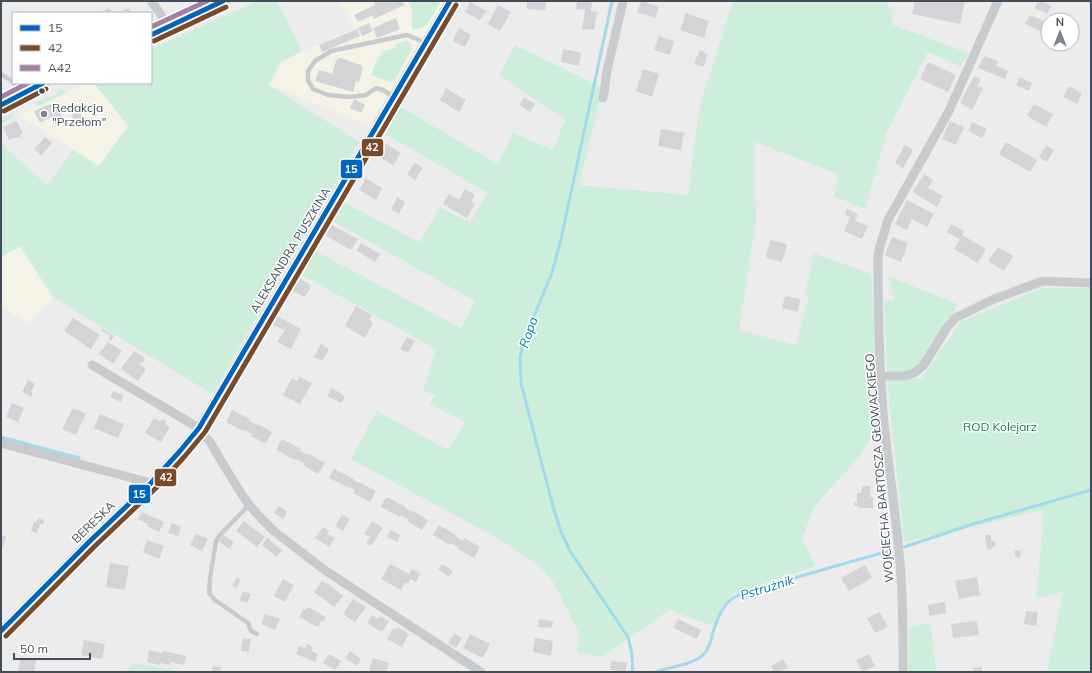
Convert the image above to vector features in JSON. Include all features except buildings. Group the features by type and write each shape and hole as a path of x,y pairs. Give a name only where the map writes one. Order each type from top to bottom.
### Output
{"main road":[{"path":"152,35 223,1"},
{"path":"1,105 17,86 34,84"}],"street":[{"path":"151,1 160,13 167,28"},
{"name":"ALEKSANDRA PUSZKINA","path":"199,428 450,1"},
{"path":"603,98 607,71 624,1"},
{"name":"WOJCIECHA BARTOSZA GŁOWACKIEGO","path":"903,672 902,596 899,552 884,424 881,376 878,317 878,256 888,220 949,111 998,1"},
{"path":"881,376 905,376 914,373 923,366 946,329 955,318 994,299 1043,281 1091,283"},
{"path":"92,365 199,428 210,442 249,505 275,532 326,572 480,672"},
{"name":"BERESKA","path":"1,631 90,541 151,483 199,428"},
{"path":"1,443 151,483"}],"lane":[{"path":"394,97 383,90 376,88 366,95 349,97 328,95 313,89 308,80 308,71 315,61 331,52 407,35 426,43"},
{"path":"1,74 12,82"},
{"path":"249,505 216,541 209,593 215,600 248,623 251,631 257,634"}],"shaded area":[{"path":"340,1 445,1 369,126 269,85 281,62 353,29"},
{"path":"85,84 95,84 129,126 99,166 19,115"},
{"path":"1,219 53,297 29,323 1,307"}],"green space":[{"path":"257,1 277,1 302,51 281,62 269,85 359,142 212,394 53,297 20,246 1,257 1,144 47,185 73,150 99,166 128,126 95,84 152,84 152,49"},
{"path":"408,1 441,1 426,25 417,29 412,28 412,11"},
{"path":"733,1 885,1 893,12 891,24 968,53 961,67 928,52 887,132 865,209 834,196 838,174 754,142 756,221 739,330 796,345 809,296 804,295 814,253 871,274 876,365 870,366 873,421 880,425 854,463 815,505 802,539 816,566 733,594 721,608 714,626 669,610 602,657 577,652 580,636 554,583 538,565 499,539 351,459 377,411 448,450 465,422 429,404 435,395 423,391 436,349 300,274 315,251 461,328 475,301 331,220 341,201 419,242 440,207 470,223 488,193 382,132 397,105 498,164 513,133 553,150 565,120 499,75 515,45 603,88 579,185 688,195 700,105"},
{"path":"407,41 411,44 412,48 395,80 389,82 371,75 376,61 384,51 396,48 395,44"},
{"path":"62,90 66,93 37,107 35,103 58,94 57,92"},
{"path":"13,113 15,117 1,124 1,119"},
{"path":"888,276 957,304 946,326 923,360 912,369 906,371 887,371 884,302 894,300"},
{"name":"ROD Kolejarz","path":"1042,288 1091,288 1091,672 1047,672 1063,592 1036,599 1044,510 904,542 887,381 922,378 960,322"},
{"path":"931,623 936,672 908,672 909,627"},
{"path":"132,663 184,672 126,672"}],"waterway":[{"name":"Ropa","path":"612,1 561,239 552,273 523,342 520,359 521,383 553,507 561,532 570,551 628,637 631,650 632,672"},
{"path":"1,437 79,458"},
{"name":"Pstrużnik","path":"904,547 973,524 1091,490"},
{"name":"Pstrużnik","path":"656,672 686,664 702,656 709,645 721,612 727,603 735,597 758,588 889,551"}],"transit line":[{"name":"A42","path":"152,27 207,1"},
{"name":"15","path":"152,35 223,1"},
{"name":"15","path":"1,631 90,541 151,483 199,428 450,1"},
{"name":"42","path":"6,636 95,546 156,488 205,432 456,5"},
{"name":"42","path":"154,41 226,7"},
{"name":"A42","path":"1,97 26,84"},
{"name":"15","path":"1,105 41,84"},
{"name":"42","path":"4,111 46,89"}],"place":[{"name":"Redakcja \"Przełom\"","path":"44,114"}]}
